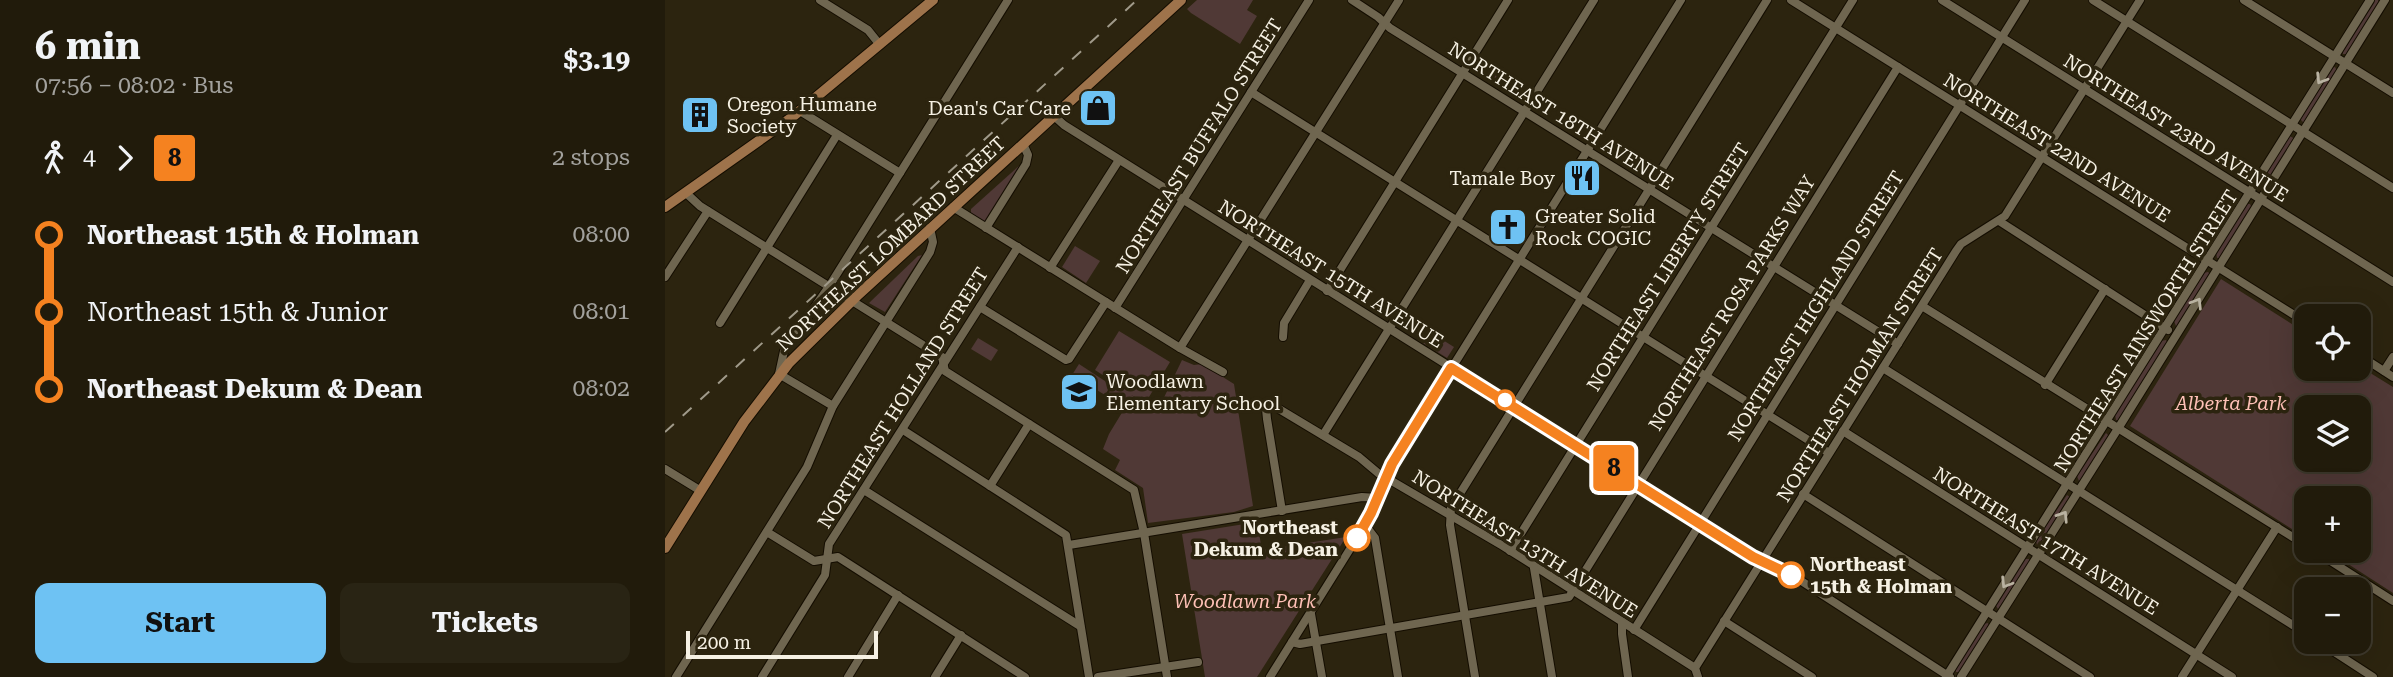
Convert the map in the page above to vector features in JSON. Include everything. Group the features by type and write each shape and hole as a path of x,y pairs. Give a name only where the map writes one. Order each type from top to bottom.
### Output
{"main road":[{"path":"665,207 800,111 933,0"},
{"name":"NORTHEAST LOMBARD STREET","path":"665,548 751,412 779,374 930,228 1181,0"}],"street":[{"path":"820,0 868,30 880,45"},
{"path":"833,406 779,374 784,351 829,285 1008,0"},
{"name":"NORTHEAST BUFFALO STREET","path":"1115,308 1309,0"},
{"name":"NORTHEAST 18TH AVENUE","path":"1352,0 1463,73 1898,344"},
{"path":"1180,348 1399,0"},
{"path":"1327,291 1509,0"},
{"path":"1323,435 1594,0"},
{"path":"1270,677 1365,525 1392,464 1681,0"},
{"path":"1475,677 1449,513 1767,0"},
{"name":"NORTHEAST 22ND AVENUE","path":"1791,0 2294,315"},
{"name":"NORTHEAST LIBERTY STREET","path":"1510,551 1853,0"},
{"name":"NORTHEAST 23RD AVENUE","path":"1942,0 2393,282"},
{"name":"NORTHEAST HIGHLAND STREET","path":"1633,629 2025,0"},
{"path":"2093,0 2393,188"},
{"name":"NORTHEAST HOLMAN STREET","path":"1696,673 1724,621 1961,244 2005,216 2140,0"},
{"path":"2244,0 2393,93"},
{"name":"NORTHEAST AINSWORTH STREET","path":"1948,676 2370,0"},
{"name":"NORTHEAST AINSWORTH STREET","path":"1961,677 2385,0"},
{"name":"NORTHEAST ROSA PARKS WAY","path":"1573,592 1638,483 1898,67"},
{"path":"1251,92 1829,453"},
{"path":"800,111 899,173"},
{"name":"NORTHEAST 15TH AVENUE","path":"1054,116 1064,125 1327,291 1762,561 1791,575 1948,676"},
{"path":"720,323 838,135"},
{"path":"986,228 1026,164 1028,155 1023,144"},
{"path":"1050,268 1119,160"},
{"path":"686,193 708,211 942,357 945,371 1136,493 1167,677"},
{"path":"953,207 1223,372"},
{"path":"665,277 708,211"},
{"path":"1999,221 2177,335"},
{"path":"676,677 812,460 833,406 930,252 933,242 930,228"},
{"name":"NORTHEAST HOLLAND STREET","path":"762,677 825,575 829,544 1018,247"},
{"path":"1283,337 1283,323 1310,280"},
{"path":"2045,385 2105,289"},
{"path":"980,307 1062,358 1069,359 1106,302"},
{"path":"1921,306 2294,538"},
{"path":"2384,371 2393,357"},
{"path":"2371,363 2393,377"},
{"path":"1883,368 2294,626"},
{"name":"NORTHEAST 13TH AVENUE","path":"1282,510 1267,419 1267,404 1277,406 1386,478 1510,551 1633,629 1696,673"},
{"path":"990,486 1029,424"},
{"path":"903,430 1066,534 1089,677"},
{"name":"NORTHEAST 17TH AVENUE","path":"1843,431 2232,677"},
{"path":"665,469 701,491"},
{"path":"865,490 1080,626"},
{"path":"1803,494 2090,677"},
{"path":"1069,545 1362,497 1378,498"},
{"path":"1365,525 1375,538 1398,677"},
{"path":"2182,677 2277,527"},
{"path":"767,532 814,561 838,557 1025,677"},
{"path":"2334,563 2393,601"},
{"path":"1534,568 1552,677"},
{"path":"1292,642 1300,644 1540,604 1568,598 1573,592"},
{"path":"848,677 898,595"},
{"path":"1311,614 1322,677"},
{"path":"1724,621 1812,677"},
{"path":"1622,622 1628,677"},
{"path":"935,677 961,635"},
{"path":"2338,654 2373,677"},
{"path":"1098,677 1198,662"}],"green space":[{"path":"1197,0 1253,0 1247,10 1257,16 1240,44 1187,9"},
{"path":"2373,0 2378,0 2379,3 2347,54 2343,54 2342,51"},
{"path":"1494,67 1505,74 1497,87 1487,80"},
{"path":"2335,67 2337,71 2303,122 2300,119 2331,68"},
{"path":"2288,135 2295,139 2261,190 2257,185"},
{"path":"1020,165 1020,171 987,221 984,222 971,213 971,209"},
{"path":"2246,204 2250,204 2252,208 2220,258 2217,258 2216,252"},
{"path":"1075,246 1100,261 1086,283 1062,267"},
{"path":"922,255 885,312 869,303 918,256"},
{"path":"2203,273 2210,274 2176,326 2174,321"},
{"name":"Alberta Park","path":"2221,279 2294,325 2294,381 2371,381 2371,373 2393,387 2393,593 2347,563 2371,563 2371,486 2294,486 2294,530 2130,426"},
{"path":"1119,331 1170,362 1146,402 1131,395 1157,412 1182,360 1194,365 1202,364 1234,384 1253,506 1234,512 1148,523 1143,488 1115,470 1120,460 1103,449 1126,406 1108,394 1115,383 1095,370"},
{"path":"1430,332 1454,347 1447,358 1423,343"},
{"path":"978,338 998,350 991,361 971,349"},
{"path":"2166,340 2119,420 2116,420 2115,415 2161,341"},
{"path":"1079,364 1111,385 1105,395 1072,375"},
{"path":"2106,433 2110,437 2079,481 2077,476"},
{"path":"2067,495 2070,497 2042,544 2037,545 2036,540"},
{"name":"Woodlawn Park","path":"1257,522 1262,550 1346,537 1257,677 1205,677 1182,534"},
{"path":"2024,559 2029,559 2030,562 1998,609 1995,604"},
{"path":"1988,623 1989,627 1961,672 1956,672 1955,669 1983,624"}],"railway":[{"path":"665,432 1137,0"}],"bus line":[{"name":"8","path":"1357,538 1392,464 1451,368 1753,557 1791,575"}],"place":[{"name":"Dean's Car Care","path":"1098,108"},
{"name":"Oregon Humane Society","path":"700,115"},
{"name":"Tamale Boy","path":"1582,178"},
{"name":"Greater Solid Rock COGIC","path":"1508,227"},
{"name":"Woodlawn Elementary School","path":"1079,392"},
{"name":"Northeast Dekum & Dean","path":"1357,538"},
{"name":"Northeast 15th & Holman","path":"1791,575"}]}
